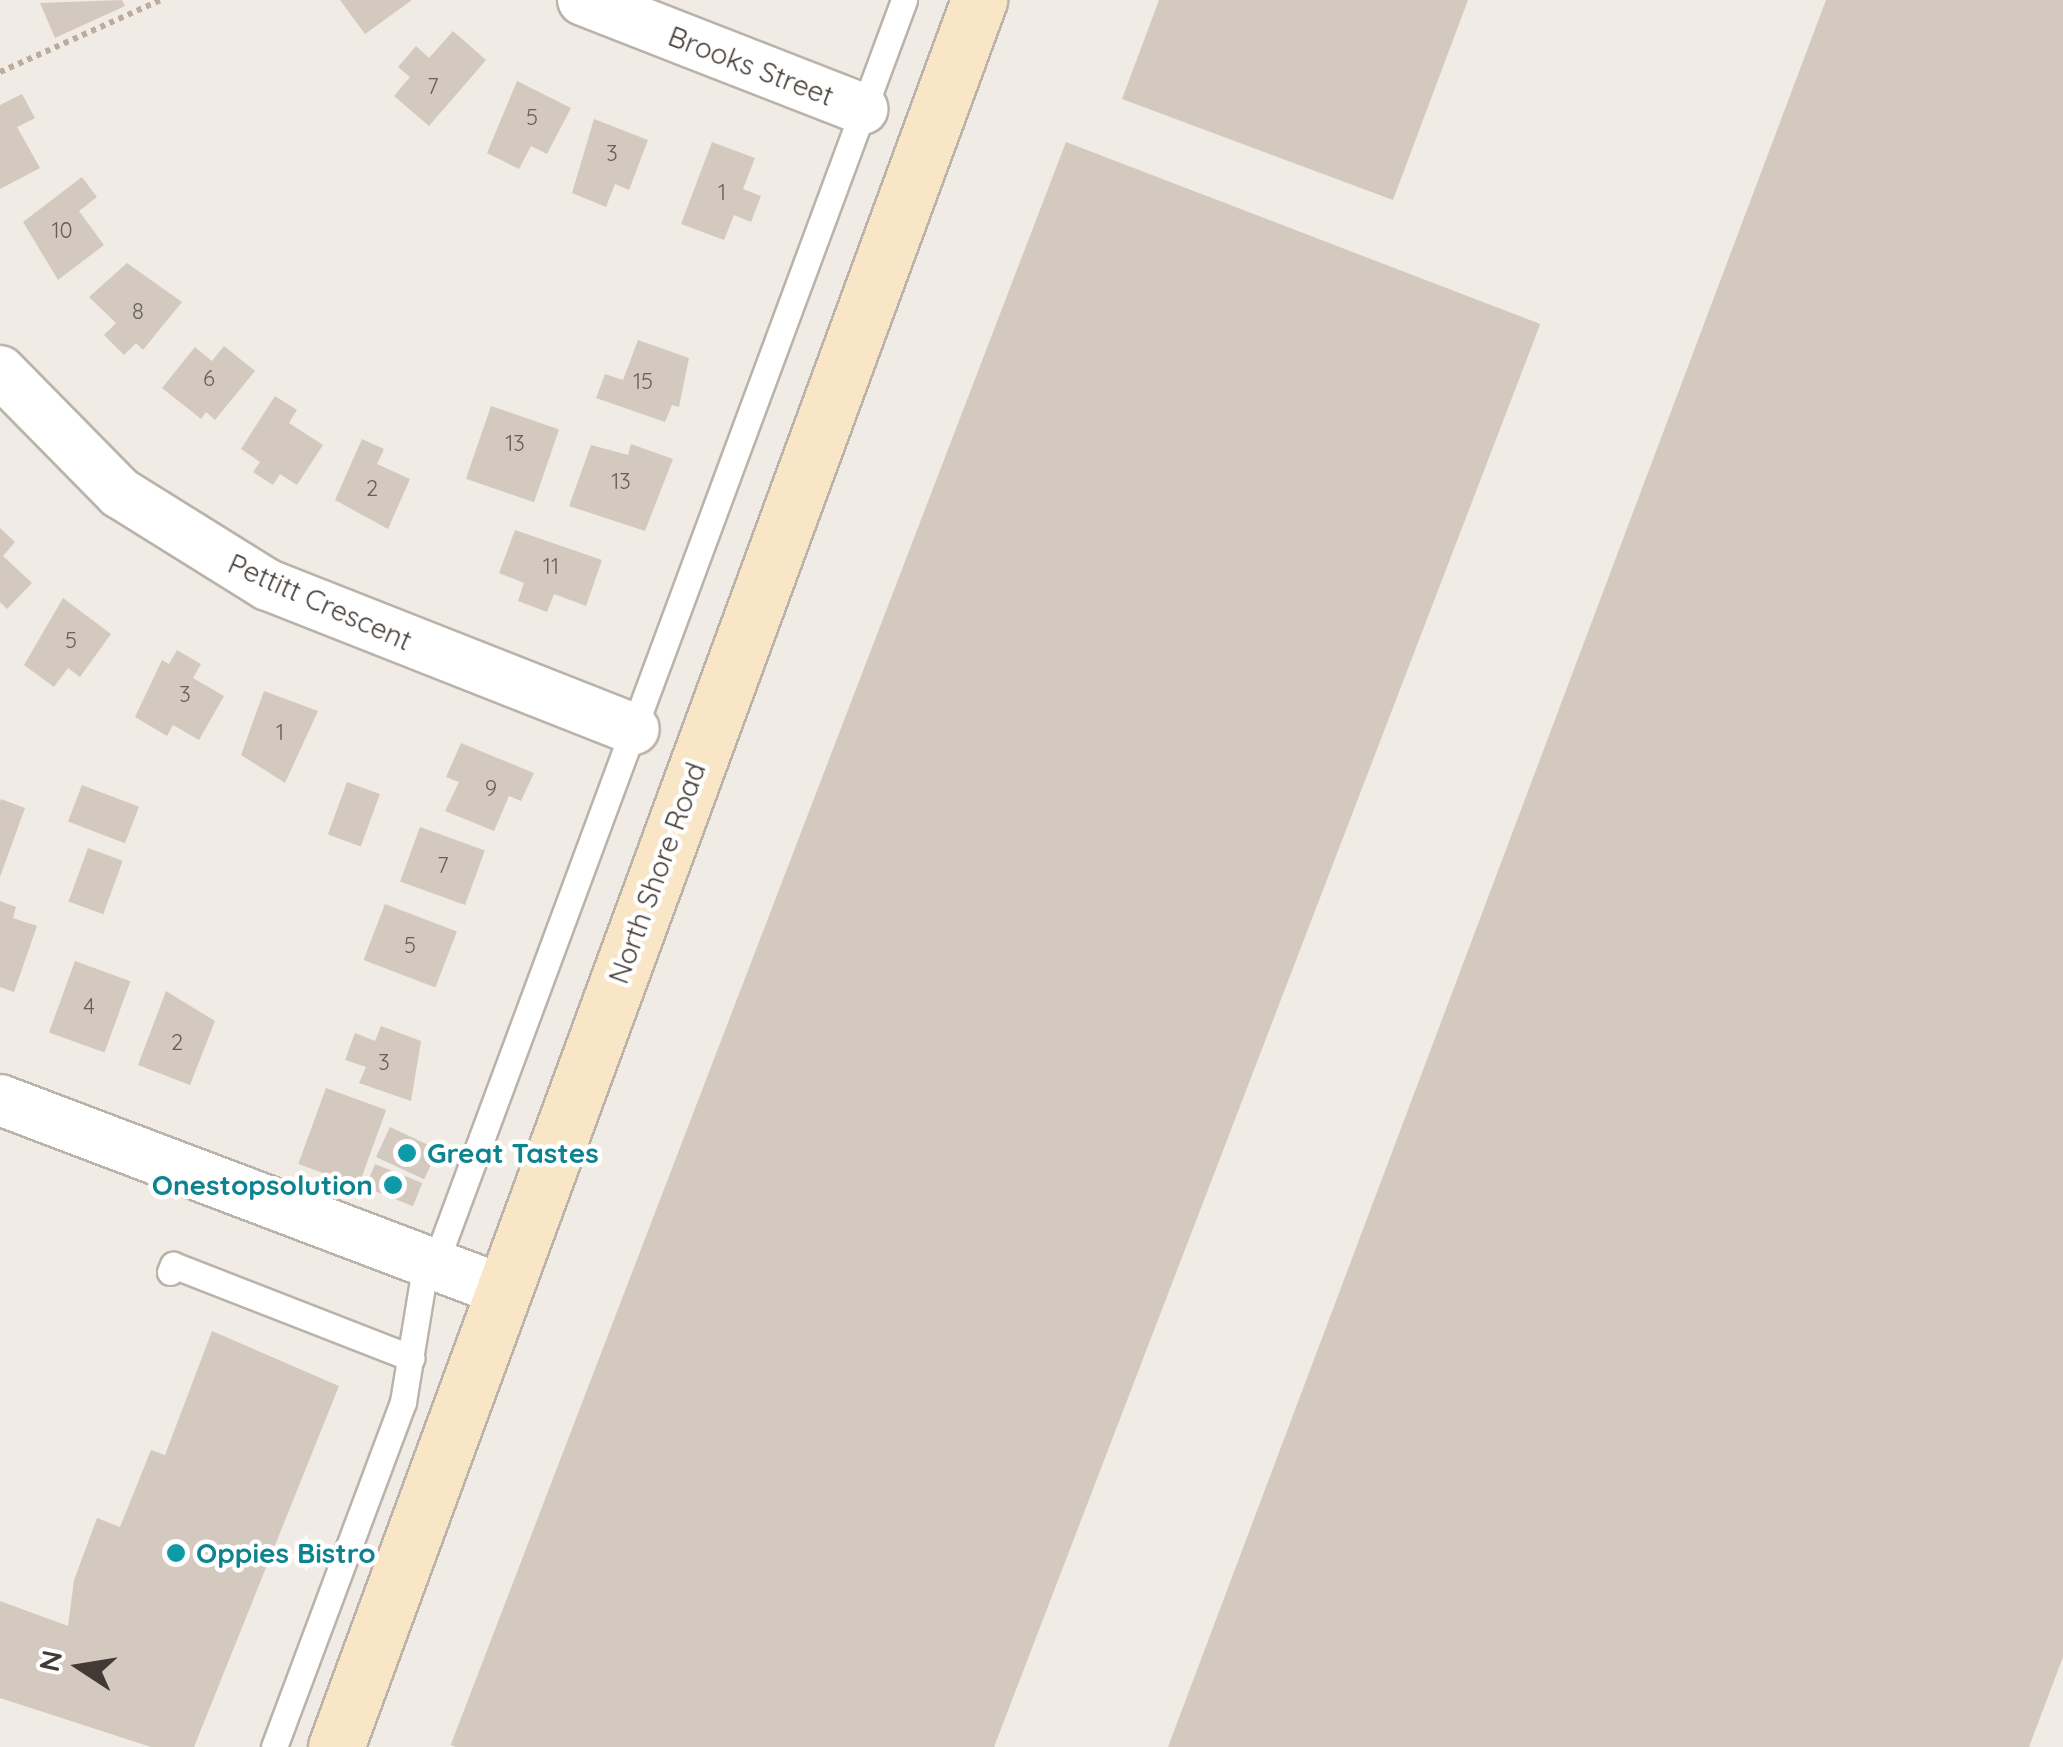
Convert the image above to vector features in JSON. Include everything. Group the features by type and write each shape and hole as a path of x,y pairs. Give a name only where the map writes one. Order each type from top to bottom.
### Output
{"main road":[{"name":"North Shore Road","path":"336,1747 507,1292 980,0"}],"street":[{"name":"Brooks Street","path":"583,0 863,110"},
{"name":"Pettitt Crescent","path":"0,371 120,493 268,585 634,729"},
{"path":"0,1100 507,1292"}],"lane":[{"path":"274,1747 412,1358 415,1298 634,729 904,0"},
{"path":"170,1272 173,1265 412,1358"}],"path":[{"path":"0,72 161,0"}],"building":[{"path":"122,0 125,6 55,38 40,3"},
{"path":"340,0 412,0 365,34"},
{"path":"1159,0 1468,0 1393,200 1122,99"},
{"path":"1826,0 2063,0 2063,1657 2029,1747 1168,1747"},
{"path":"453,31 486,60 429,126 394,96 410,77 398,67 416,46 429,58"},
{"path":"517,81 571,108 547,154 531,146 519,169 487,153"},
{"path":"22,94 35,118 17,127 40,168 0,189 0,105"},
{"path":"594,119 648,140 629,190 615,184 606,207 572,193"},
{"path":"712,142 755,158 743,189 761,196 751,222 734,215 724,240 681,224"},
{"path":"1066,142 1540,324 994,1747 451,1745"},
{"path":"82,177 97,197 79,211 104,245 58,280 23,222"},
{"path":"127,263 182,302 143,350 136,343 124,355 104,335 116,323 89,297"},
{"path":"638,340 689,358 679,407 672,405 665,422 596,398 605,374 623,380"},
{"path":"224,346 255,371 215,420 206,412 201,419 162,388 195,347 212,361"},
{"path":"275,396 297,410 289,423 323,445 297,485 280,474 273,485 253,472 260,462 241,449"},
{"path":"491,406 559,429 534,502 466,479"},
{"path":"362,439 384,449 377,464 410,479 388,529 335,500"},
{"path":"631,444 673,459 645,531 569,506 591,445 628,455"},
{"path":"0,528 15,542 3,556 32,583 7,609 0,602"},
{"path":"515,530 602,560 586,606 554,594 547,612 518,601 524,583 499,573"},
{"path":"63,598 111,634 80,677 68,668 54,687 24,665"},
{"path":"177,650 201,664 193,678 224,696 199,740 173,725 167,736 135,717 162,660 169,664"},
{"path":"264,691 318,711 285,783 241,755"},
{"path":"461,743 534,773 521,801 509,796 494,831 445,811 459,782 446,777"},
{"path":"347,782 380,794 361,847 328,835"},
{"path":"82,785 139,807 125,843 68,821"},
{"path":"1,799 25,808 0,877 0,802"},
{"path":"420,827 485,851 465,905 400,882"},
{"path":"88,848 123,861 103,914 69,902"},
{"path":"0,901 16,907 13,918 37,926 14,992 0,987"},
{"path":"385,904 457,932 435,988 363,960"},
{"path":"75,961 130,981 104,1053 49,1032"},
{"path":"166,991 215,1021 190,1085 138,1065"},
{"path":"381,1026 421,1041 411,1101 359,1083 366,1067 345,1060 355,1033 375,1041"},
{"path":"326,1088 386,1110 358,1186 298,1164"},
{"name":"Great Tastes","path":"390,1127 438,1149 424,1179 376,1157"},
{"name":"Onestopsolution","path":"375,1164 422,1183 413,1206 366,1187"},
{"name":"Oppies Bistro","path":"212,1331 339,1386 194,1747 151,1747 0,1698 0,1601 68,1626 74,1580 97,1518 120,1527 151,1450 165,1455"}],"place":[{"name":"Great Tastes","path":"407,1153"},
{"name":"Onestopsolution","path":"393,1185"},
{"name":"Oppies Bistro","path":"176,1553"}]}
